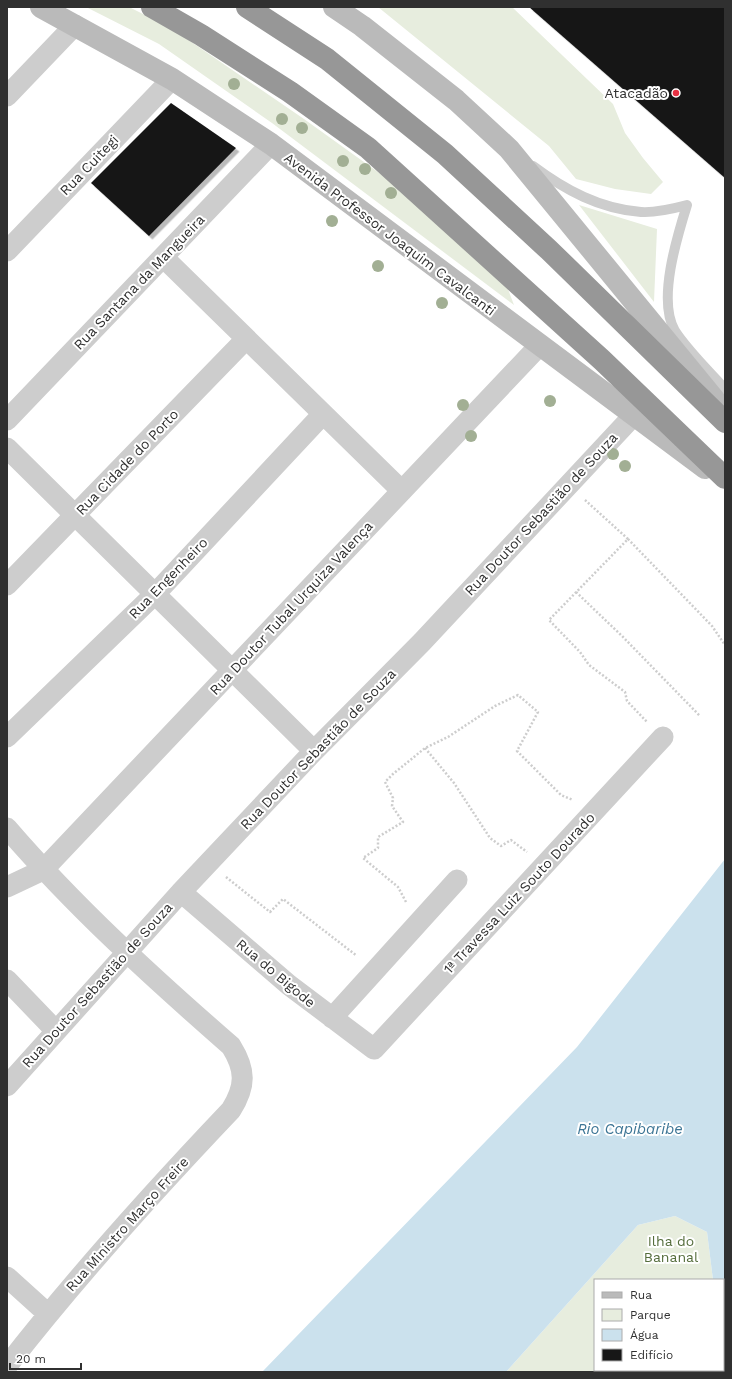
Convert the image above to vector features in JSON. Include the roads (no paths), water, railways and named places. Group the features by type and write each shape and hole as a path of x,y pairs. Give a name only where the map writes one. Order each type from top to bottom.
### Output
{"highway":[{"path":"152,7 201,34 290,92 368,148 602,360 725,478"},
{"path":"247,7 327,59 445,154 549,250 725,422"}],"main road":[{"name":"Avenida Professor Joaquim Cavalcanti","path":"41,7 172,79 271,144 539,346 725,483"},
{"path":"334,7 362,26 456,100 509,149 725,413"}],"street":[{"path":"7,96 75,25"},
{"name":"Rua Cuitegi","path":"7,251 172,79"},
{"name":"Rua Santana da Mangueira","path":"11,409 162,257 271,144"},
{"path":"162,257 402,491"},
{"name":"Rua Cidade do Porto","path":"7,585 246,339"},
{"name":"Rua Doutor Tubal Urquiza Valença","path":"43,870 539,346"},
{"name":"Rua Engenheiro","path":"7,737 155,594 323,414"},
{"name":"Rua Doutor Sebastião de Souza","path":"7,1086 208,863 314,751 422,642 633,416"},
{"path":"7,448 314,751"},
{"name":"1ª Travessa Luiz Souto Dourado","path":"374,1049 663,737"},
{"path":"7,828 43,870 126,953"},
{"path":"7,887 43,870"},
{"path":"332,1018 457,880"},
{"name":"Rua do Bigode","path":"181,892 289,985 374,1049"},
{"name":"Rua Ministro Março Freire","path":"7,1366 48,1314 150,1195 231,1110 240,1096 243,1080 239,1059 231,1046 126,953"},
{"path":"7,980 56,1031"},
{"path":"7,1277 48,1314"}],"lane":[{"path":"509,149 551,179 580,196 601,204 642,212 686,205 669,278 668,312 675,330 725,389"}],"water":[{"name":"Rio Capibaribe","path":"725,859 725,1321 724,1279 713,1279 707,1232 675,1216 638,1225 506,1372 262,1372 577,1047"}],"place":[{"name":"Atacadão","path":"676,93"}],"park label":[{"name":"Ilha do Bananal","path":"671,1250"}]}
